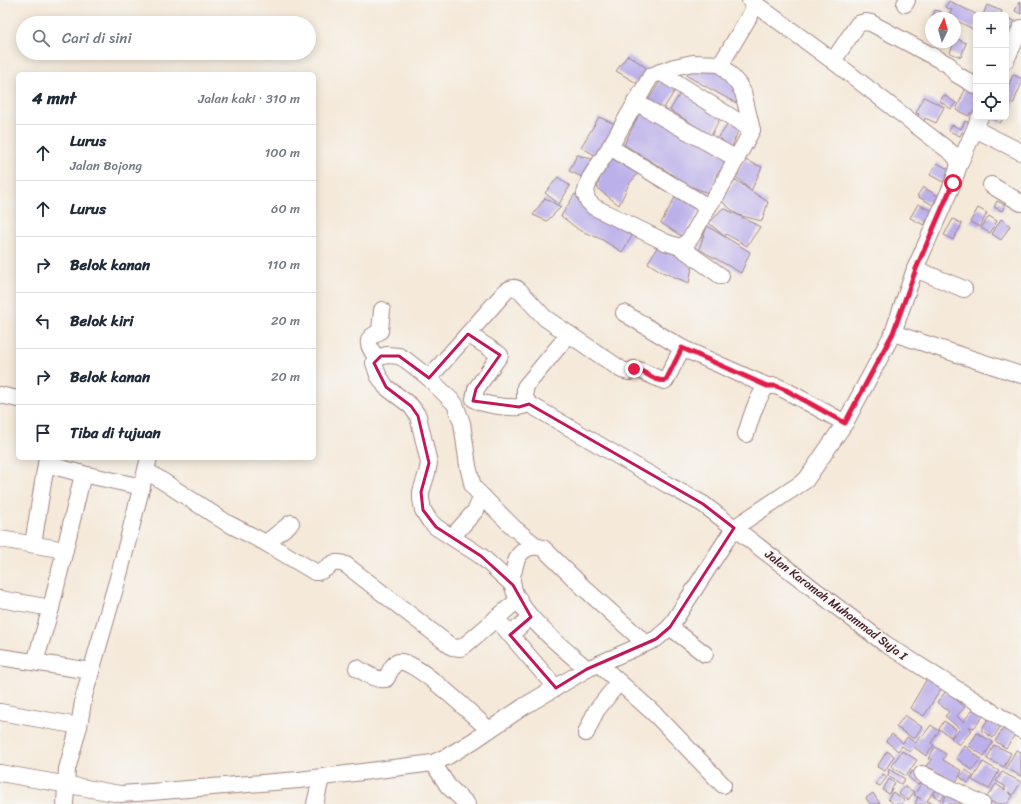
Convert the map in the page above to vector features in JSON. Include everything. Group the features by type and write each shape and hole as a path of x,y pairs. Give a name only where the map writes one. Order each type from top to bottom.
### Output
{"street":[{"path":"721,64 753,3 833,61 953,154 959,165"},
{"path":"833,61 858,24 865,22 871,23 949,65 956,74 973,84"},
{"path":"1009,54 1021,28"},
{"path":"680,247 685,245 692,236 708,207 719,191 752,130 743,92 721,64 693,63 651,76 610,147 590,178 584,194 594,208 665,242 680,247 721,276"},
{"path":"660,72 752,130"},
{"path":"635,102 737,159"},
{"path":"0,773 67,785 119,799 151,792 320,778 433,763 448,756 593,666 656,639 670,627 734,528 806,480 845,423 893,333 916,269 977,123 1021,152"},
{"path":"610,147 708,207"},
{"path":"990,185 1021,203"},
{"path":"916,269 964,289"},
{"path":"428,378 510,288 516,288 545,318 622,370 629,372 636,369 662,381 666,380 682,348"},
{"path":"382,310 380,331 370,338 369,346 376,358 374,362 378,375 386,387 411,406 418,416 429,463 421,492 423,510 428,520 436,527 481,556 516,592 531,617 540,627 593,666 619,682 657,716 723,785"},
{"path":"624,313 682,348 767,386 776,386 786,390 845,423"},
{"path":"893,333 1021,375"},
{"path":"468,334 500,355 476,389 474,399 477,402 519,407 529,404 525,398 525,386 569,334"},
{"path":"376,358 387,355 399,356 406,360 456,404 462,423 471,481 479,503 536,546"},
{"path":"746,434 751,416 767,386"},
{"path":"0,395 16,399"},
{"name":"Jalan Karomah Muhammad Suja I","path":"529,404 703,504 884,643 1021,730"},
{"path":"34,544 47,461 83,474 142,487"},
{"path":"65,804 68,769 91,671 148,464 227,523 266,543 315,572 322,571 331,564 337,562 346,565 452,647 457,648 464,646 496,618 516,592"},
{"path":"35,662 51,608 83,474"},
{"path":"452,537 479,503"},
{"path":"266,543 291,523"},
{"path":"0,539 65,550"},
{"path":"516,592 512,578 516,560 529,546 543,548 582,586 645,643"},
{"path":"0,599 51,608"},
{"path":"510,635 531,617"},
{"path":"496,618 556,688"},
{"path":"670,627 705,654"},
{"path":"0,657 91,671"},
{"path":"357,668 370,676 383,680 386,679 393,666 398,662 403,661 426,675 489,730"},
{"path":"586,733 596,711 619,682"},
{"path":"0,712 79,726"},
{"path":"433,763 448,786 467,804"},
{"path":"922,774 982,804"},
{"path":"315,804 320,778"}],"highlighted area":[{"path":"468,334 500,355 476,389 473,401 519,407 529,404 703,504 734,528 670,627 656,639 587,669 556,688 510,635 531,617 513,585 481,556 436,527 423,510 421,492 429,463 418,416 411,406 386,387 374,363 381,356 399,356 429,378"}],"building":[{"path":"949,1 973,13 973,29 961,23 961,12 951,12 952,10 945,7"},
{"path":"1019,2 1021,3 1021,14 1015,11"},
{"path":"987,5 1002,11 1002,12 984,12"},
{"path":"1009,18 1016,22 1012,29 1009,27"},
{"path":"961,41 966,43 961,57 950,53 952,48 961,48"},
{"path":"628,55 651,71 640,85 616,71"},
{"path":"695,56 748,80 736,103 687,76"},
{"path":"664,75 679,84 662,111 649,99"},
{"path":"1013,75 1021,78 1021,85 1013,104 1009,102 1009,85"},
{"path":"684,87 723,112 711,136 670,110"},
{"path":"966,87 973,90 973,114 970,113 969,116 956,110"},
{"path":"944,95 956,103 951,109 940,101"},
{"path":"924,97 944,107 936,123 925,118 924,121 917,118 919,114 916,113"},
{"path":"641,110 737,159 717,173 711,194 684,184 667,171 624,145"},
{"path":"599,117 617,125 598,157 581,147"},
{"path":"995,120 1002,120 1000,123"},
{"path":"730,121 740,126 731,149 719,137"},
{"path":"965,121 970,123 965,133 962,132 960,136 949,131 952,125 961,129"},
{"path":"612,154 640,171 629,184 619,205 597,188 603,168"},
{"path":"577,155 595,160 584,178 569,171"},
{"path":"745,160 762,167 751,191 734,175"},
{"path":"937,163 950,170 943,182 930,175"},
{"path":"558,177 570,186 559,204 545,193"},
{"path":"736,180 768,202 762,221 738,215 720,200"},
{"path":"923,187 938,196 933,205 917,196"},
{"path":"679,190 703,204 683,237 661,223"},
{"path":"575,194 634,233 622,252 601,239 579,230 561,216"},
{"path":"545,198 561,207 547,221 533,215"},
{"path":"997,201 1005,205 1002,211 994,207"},
{"path":"918,204 932,211 924,225 910,218"},
{"path":"723,208 760,227 747,246 726,234 725,237 709,223"},
{"path":"978,208 987,213 980,227 970,222"},
{"path":"989,216 997,221 990,233 981,228"},
{"path":"953,219 962,224 953,240 944,235"},
{"path":"1001,219 1010,226 1001,240 992,234"},
{"path":"707,226 750,252 741,273 699,249"},
{"path":"659,244 694,257 689,283 662,272 648,263"},
{"path":"928,677 943,686 924,716 910,708"},
{"path":"946,691 965,707 957,716 963,722 974,708 984,715 974,728 969,727 972,730 959,745 951,738 960,729 945,716 949,712 937,702"},
{"path":"905,715 922,727 914,739 896,727"},
{"path":"990,716 1002,724 993,738 981,730"},
{"path":"944,721 956,729 951,737 939,729"},
{"path":"931,725 939,731 931,743 934,745 926,756 914,747 910,752 902,746 898,751 886,741 892,734 903,743 907,737 916,743 920,736 922,737"},
{"path":"1005,726 1016,733 1006,748 995,741"},
{"path":"977,733 993,742 984,756 969,746"},
{"path":"994,745 1011,753 1004,767 987,759"},
{"path":"965,746 981,759 972,770 956,758"},
{"path":"935,747 946,754 943,760 962,771 955,784 947,779 946,776 926,766 932,759 928,759"},
{"path":"1016,750 1021,752 1021,776 1006,768"},
{"path":"887,751 894,756 885,771 877,767"},
{"path":"902,751 917,760 906,776 891,766"},
{"path":"983,762 999,771 989,789 972,780"},
{"path":"889,769 905,779 901,784 888,776"},
{"path":"966,770 973,776 968,783 960,777"},
{"path":"912,771 923,778 918,785 908,777"},
{"path":"1002,772 1021,782 1013,795 1008,792 1013,796 1007,804 995,804 986,798 996,784 1005,790 1005,786 996,781"},
{"path":"883,774 887,777 880,786 876,784"},
{"path":"889,779 895,783 889,794 883,790"},
{"path":"923,781 936,788 927,801 934,804 915,804 918,797 914,795"},
{"path":"939,785 948,790 941,800 933,795"},
{"path":"904,786 914,792 908,800 899,794"},
{"path":"949,790 963,797 960,804 942,804"},
{"path":"893,792 904,800 902,804 894,804 888,799"},
{"path":"873,793 880,804 870,804 866,798"}],"route":[{"path":"634,369 664,381 666,380 682,348 767,386 776,386 786,390 845,423 893,333 916,269 953,183"}]}
